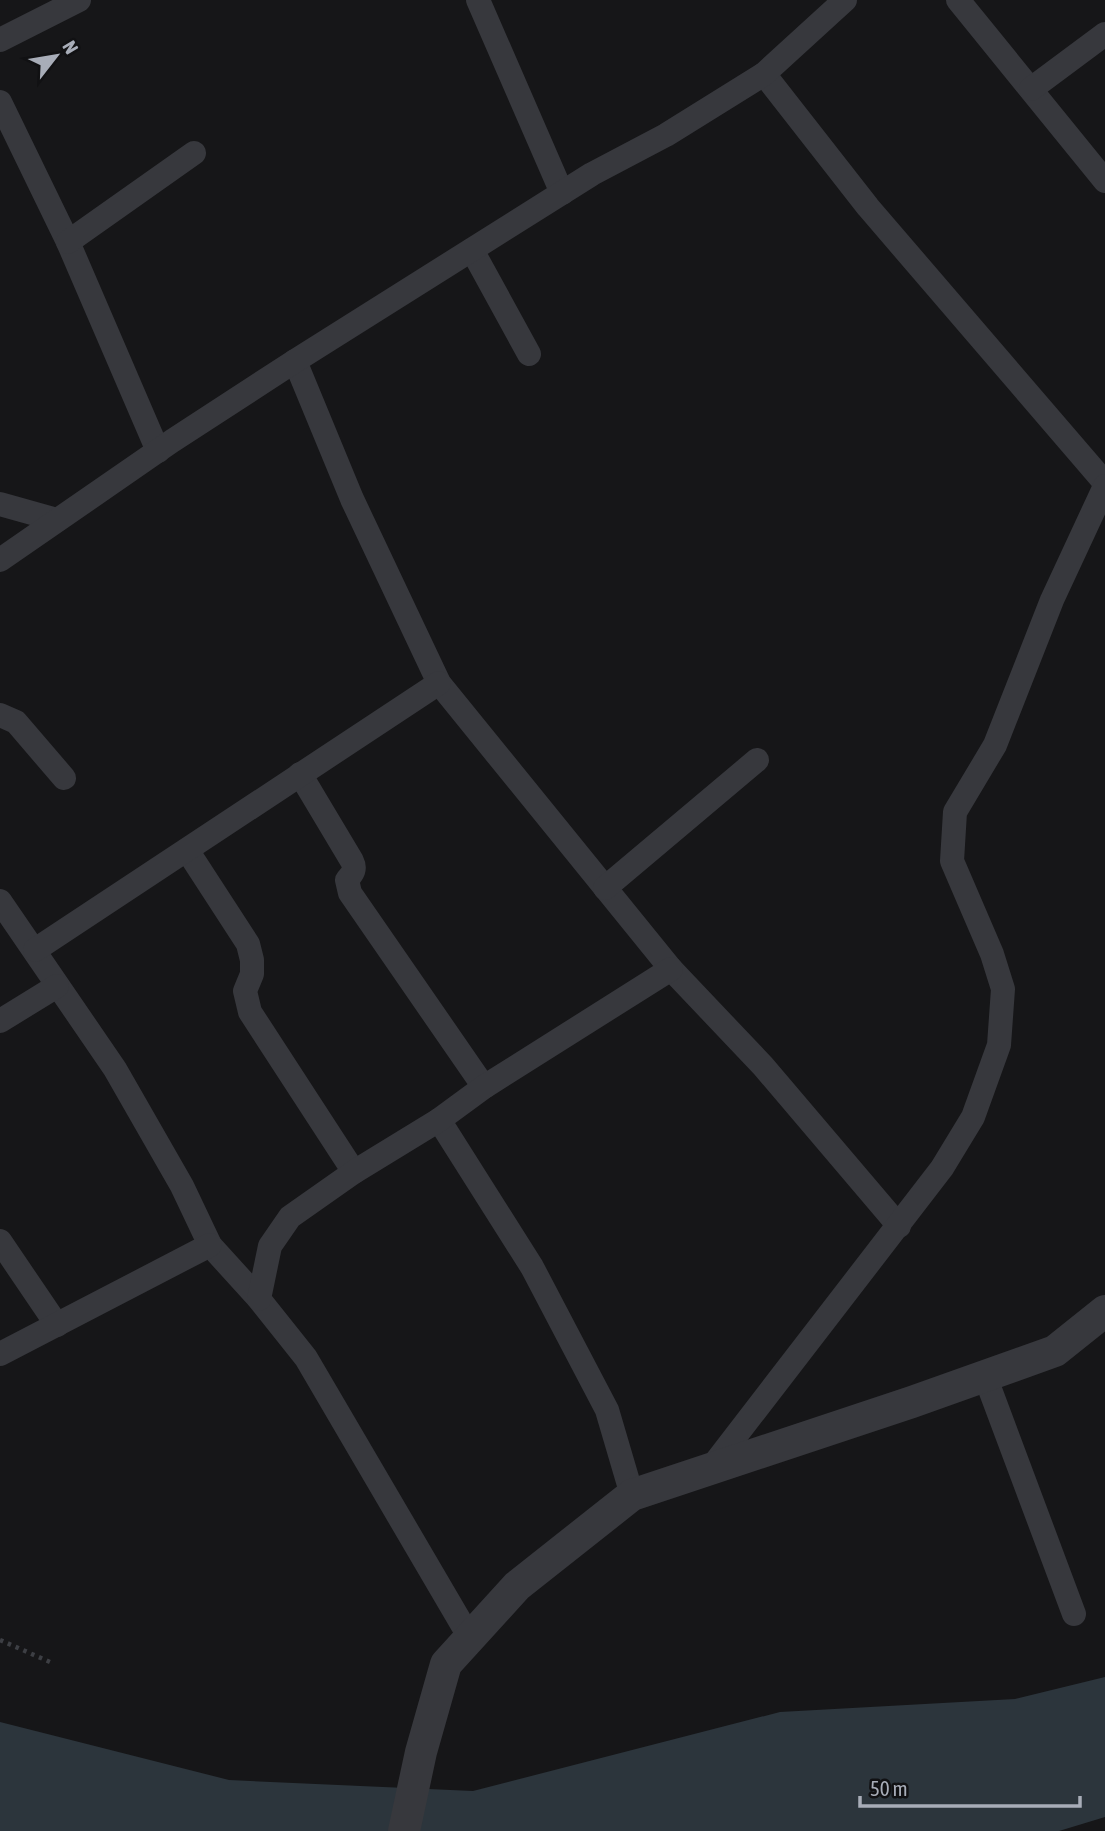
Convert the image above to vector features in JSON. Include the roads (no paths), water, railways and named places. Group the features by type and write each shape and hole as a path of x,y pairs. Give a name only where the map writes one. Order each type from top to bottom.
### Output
{"street":[{"path":"0,40 79,0"},
{"path":"478,0 562,193"},
{"path":"0,560 158,451 296,361 592,174 666,135 764,74 845,0"},
{"path":"958,0 1105,181"},
{"path":"1031,89 1105,34"},
{"path":"711,1468 899,1226 942,1168 974,1117 999,1045 1003,989 992,954 952,861 955,812 995,745 1052,600 1105,485 869,207 764,74"},
{"path":"0,102 68,242 158,451"},
{"path":"68,242 194,153"},
{"path":"472,250 529,354"},
{"path":"296,361 352,499 439,682 671,968 762,1066 899,1226"},
{"path":"0,504 57,520"},
{"path":"35,950 439,682"},
{"path":"0,715 16,722 64,778"},
{"path":"605,888 757,760"},
{"path":"300,774 352,861 353,873 346,880 350,893 484,1087"},
{"path":"187,850 248,944 252,974 245,991 250,1012 354,1172"},
{"path":"0,901 115,1069 182,1186 210,1245 259,1299 306,1358 470,1638"},
{"path":"259,1299 270,1246 290,1217 354,1172 439,1120 484,1087 671,968"},
{"path":"0,1021 57,985"},
{"path":"439,1120 532,1267 607,1410 632,1495"},
{"path":"0,1241 57,1325"},
{"path":"0,1354 210,1245"},
{"path":"404,1831 421,1752 446,1664 517,1586 632,1495 1055,1351 1105,1311"},
{"path":"985,1376 1074,1614"}]}
